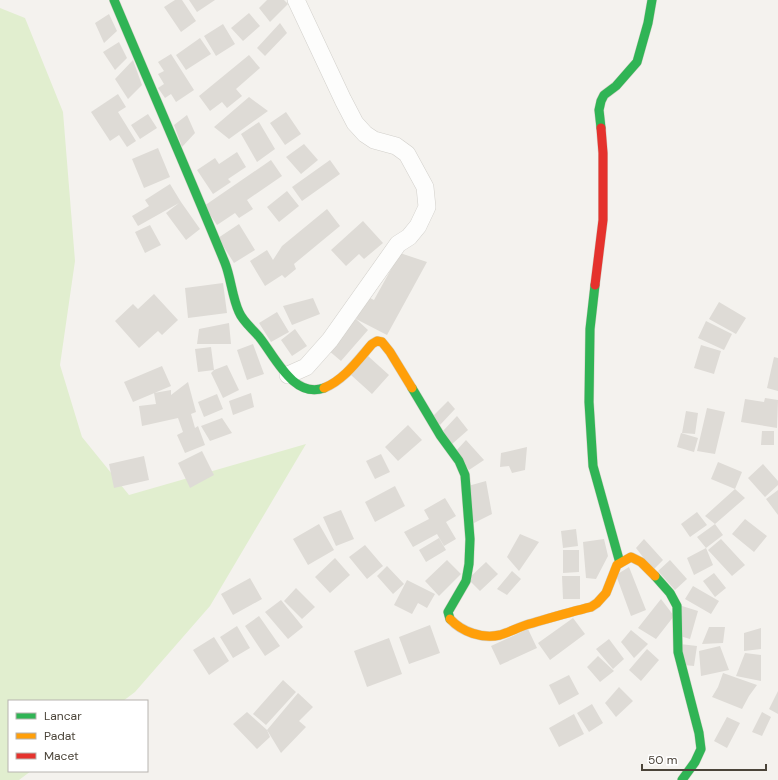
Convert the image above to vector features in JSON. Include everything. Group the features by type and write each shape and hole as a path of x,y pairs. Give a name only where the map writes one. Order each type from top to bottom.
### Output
{"street":[{"path":"114,0 226,265 243,319 258,335 288,375 298,385 305,388 320,390 327,388 342,377 374,342 380,341 385,344 440,435 458,461 465,475 471,526 471,553 467,579 448,611 452,621 461,628 474,634 490,636 506,633 591,607 598,603 608,591 617,565 631,557 641,562 670,593 677,606 678,652 699,733 701,749 695,762 682,780"},
{"path":"288,375 306,367 330,340 398,244 409,237 418,226 427,206 425,188 407,154 396,146 374,140 365,134 356,123 343,100 296,0"},
{"path":"620,563 593,466 589,402 590,329 603,220 603,153 599,110 604,95 616,86 637,62 648,23 652,0"}],"green space":[{"path":"0,8 25,18 63,112 75,261 60,365 82,437 129,495 306,444 210,606 135,692 124,700 8,700 8,772 30,772 19,780 0,780"}],"building":[{"path":"175,0 182,0 196,21 181,32 164,7"},
{"path":"189,0 215,0 197,12"},
{"path":"267,0 284,0 288,4 270,22 259,8"},
{"path":"249,13 260,26 243,41 231,28"},
{"path":"109,14 117,31 104,43 95,23"},
{"path":"280,23 287,33 265,56 257,48"},
{"path":"223,24 235,44 216,56 204,36"},
{"path":"200,38 211,54 186,70 176,55"},
{"path":"119,42 127,58 115,70 103,52"},
{"path":"171,54 194,90 176,102 171,94 165,98 158,88 164,84 158,74 164,71 158,62"},
{"path":"249,55 260,68 236,89 242,96 227,108 222,102 210,111 199,96"},
{"path":"133,60 142,85 128,99 115,79"},
{"path":"118,94 126,107 118,112 136,141 127,147 119,135 110,141 91,112"},
{"path":"249,97 268,111 229,139 214,127"},
{"path":"286,112 301,134 285,145 270,123"},
{"path":"148,114 157,128 140,139 131,125"},
{"path":"187,115 195,133 182,147 174,125"},
{"path":"259,122 275,149 257,162 241,134"},
{"path":"304,144 318,160 301,174 286,157"},
{"path":"158,148 170,177 144,188 132,159"},
{"path":"237,152 246,167 228,179 231,182 213,194 197,170 215,158 219,164"},
{"path":"271,160 282,176 247,200 253,209 239,218 235,213 217,225 204,206"},
{"path":"330,160 340,174 302,201 292,187"},
{"path":"170,184 200,229 186,240 166,213 179,203 138,226 132,216 149,206 145,200"},
{"path":"287,191 299,206 279,222 267,207"},
{"path":"327,209 340,226 294,264 296,269 285,278 282,275 265,286 250,261 267,250 273,260 282,246"},
{"path":"363,221 383,243 364,259 359,254 346,266 331,250"},
{"path":"239,224 255,250 234,263 218,238"},
{"path":"150,225 161,245 145,253 135,232"},
{"path":"400,253 427,262 387,335 356,319 368,297 374,300"},
{"path":"223,283 227,313 188,318 185,288"},
{"path":"154,294 178,320 162,335 158,331 139,348 115,321 133,304 138,309"},
{"path":"313,298 320,314 292,325 283,306"},
{"path":"719,302 746,318 736,334 709,319"},
{"path":"277,312 289,332 271,342 259,323"},
{"path":"356,319 368,330 341,361 328,350"},
{"path":"706,321 732,334 724,350 698,338"},
{"path":"229,323 231,344 197,344 199,329"},
{"path":"295,329 307,346 292,356 281,340"},
{"path":"253,344 264,374 247,380 237,350"},
{"path":"701,345 721,351 714,374 694,368"},
{"path":"211,347 214,370 198,372 195,349"},
{"path":"368,356 389,375 372,394 351,375"},
{"path":"774,357 778,358 778,391 767,388"},
{"path":"227,365 239,390 223,398 211,373 214,370"},
{"path":"162,366 171,386 133,402 124,382"},
{"path":"188,382 196,412 191,414 195,428 198,426 205,445 185,453 177,435 183,432 178,418 142,426 139,406 156,404 154,393 171,390 171,395"},
{"path":"251,393 254,407 233,415 229,401"},
{"path":"217,394 223,409 204,417 198,402"},
{"path":"765,398 778,400 777,428 741,422 745,399 764,402"},
{"path":"448,401 455,409 440,425 432,417"},
{"path":"707,408 725,412 715,454 697,451"},
{"path":"686,411 698,413 695,434 682,433"},
{"path":"457,416 468,430 452,444 442,432"},
{"path":"222,418 232,433 210,441 201,426"},
{"path":"408,425 422,440 398,461 385,447"},
{"path":"762,431 774,431 774,445 761,445"},
{"path":"681,433 698,438 694,452 677,447"},
{"path":"466,440 484,460 469,470 456,451"},
{"path":"527,447 525,470 512,473 509,466 500,467 501,453"},
{"path":"202,451 214,475 190,488 178,463"},
{"path":"381,454 390,472 375,479 366,461"},
{"path":"144,456 149,480 114,488 109,464"},
{"path":"718,462 742,472 735,489 711,479"},
{"path":"763,464 778,481 778,485 765,497 748,478"},
{"path":"486,481 492,514 472,524 468,486"},
{"path":"395,486 405,506 375,522 365,502"},
{"path":"735,489 745,498 715,524 705,516"},
{"path":"778,490 778,515 766,499"},
{"path":"445,498 456,516 446,522 456,539 444,546 437,534 413,547 404,532 429,519 424,510"},
{"path":"341,510 354,539 336,546 323,517"},
{"path":"697,512 707,525 690,537 681,524"},
{"path":"745,519 767,536 754,552 732,534"},
{"path":"319,524 334,550 308,565 293,539"},
{"path":"715,524 723,535 706,548 697,537"},
{"path":"576,529 578,546 563,548 561,531"},
{"path":"520,534 539,542 519,571 507,557"},
{"path":"439,538 446,550 426,562 419,550"},
{"path":"604,539 608,556 596,579 586,578 583,542"},
{"path":"644,539 663,560 653,570 636,548"},
{"path":"721,539 745,565 732,576 708,550"},
{"path":"365,545 383,566 367,579 349,557"},
{"path":"706,548 713,565 694,575 687,558"},
{"path":"563,550 579,550 579,572 563,573"},
{"path":"335,558 350,575 330,593 315,577"},
{"path":"447,560 461,574 439,596 425,581"},
{"path":"670,560 687,579 675,590 658,571"},
{"path":"486,562 498,574 480,591 468,579"},
{"path":"387,566 404,584 393,594 377,576"},
{"path":"629,567 646,610 631,616 616,575"},
{"path":"512,571 521,579 507,595 497,589"},
{"path":"714,573 726,588 715,597 703,581"},
{"path":"562,576 580,576 580,599 563,599"},
{"path":"250,578 262,599 233,615 221,594"},
{"path":"407,580 435,594 427,608 418,603 412,614 394,605"},
{"path":"693,586 719,601 711,614 685,599"},
{"path":"296,588 315,607 302,619 284,601"},
{"path":"661,599 674,616 656,639 638,628"},
{"path":"281,600 303,627 288,639 265,612"},
{"path":"682,606 698,611 690,639 680,636"},
{"path":"259,616 280,646 265,656 245,626"},
{"path":"573,618 585,634 550,660 538,643"},
{"path":"430,625 440,653 409,664 399,637"},
{"path":"237,626 250,648 233,658 220,637"},
{"path":"709,627 725,627 723,643 702,644"},
{"path":"761,628 761,649 744,651 744,633"},
{"path":"528,629 537,648 500,665 491,646"},
{"path":"631,630 648,644 634,658 621,642"},
{"path":"214,637 229,661 209,675 193,650"},
{"path":"389,638 402,674 367,687 354,651"},
{"path":"609,639 624,659 613,669 596,649"},
{"path":"680,644 697,646 694,666 684,665"},
{"path":"720,646 729,670 701,676 699,651"},
{"path":"647,649 659,660 641,681 629,670"},
{"path":"745,653 761,655 761,681 736,676"},
{"path":"598,656 614,671 600,682 587,667"},
{"path":"723,673 757,685 742,709 712,697 718,687"},
{"path":"569,675 579,694 559,705 549,685"},
{"path":"283,680 296,692 266,725 253,714"},
{"path":"619,687 633,701 616,717 605,703"},
{"path":"778,691 778,714 769,709"},
{"path":"298,693 313,707 299,721 306,727 281,753 267,730"},
{"path":"592,704 603,723 589,732 577,713"},
{"path":"247,712 267,730 270,737 257,749 233,724"},
{"path":"762,712 771,717 762,736 752,732"},
{"path":"574,714 584,734 559,747 549,728"},
{"path":"727,717 740,723 727,748 714,741"}],"traffic: fast":[{"path":"114,0 225,263 241,316 260,338 286,374 295,382 303,388 313,390 324,388"},
{"path":"601,128 599,110 601,101 604,95 616,86 637,62 648,23 652,0"},
{"path":"595,285 590,329 589,402 593,466 620,563"},
{"path":"412,388 440,435 459,461 465,475 470,539 469,564 466,581 448,612 450,619"},
{"path":"655,576 670,593 677,606 678,652 699,733 701,749 695,762 682,780"}],"traffic: slow":[{"path":"324,388 344,375 372,344 377,341 382,342 390,352 412,388"},
{"path":"450,619 466,631 486,636 500,635 529,624 591,607 606,593 617,565 631,557 641,562 655,576"}],"traffic: jam":[{"path":"595,285 603,220 603,153 601,128"}]}
